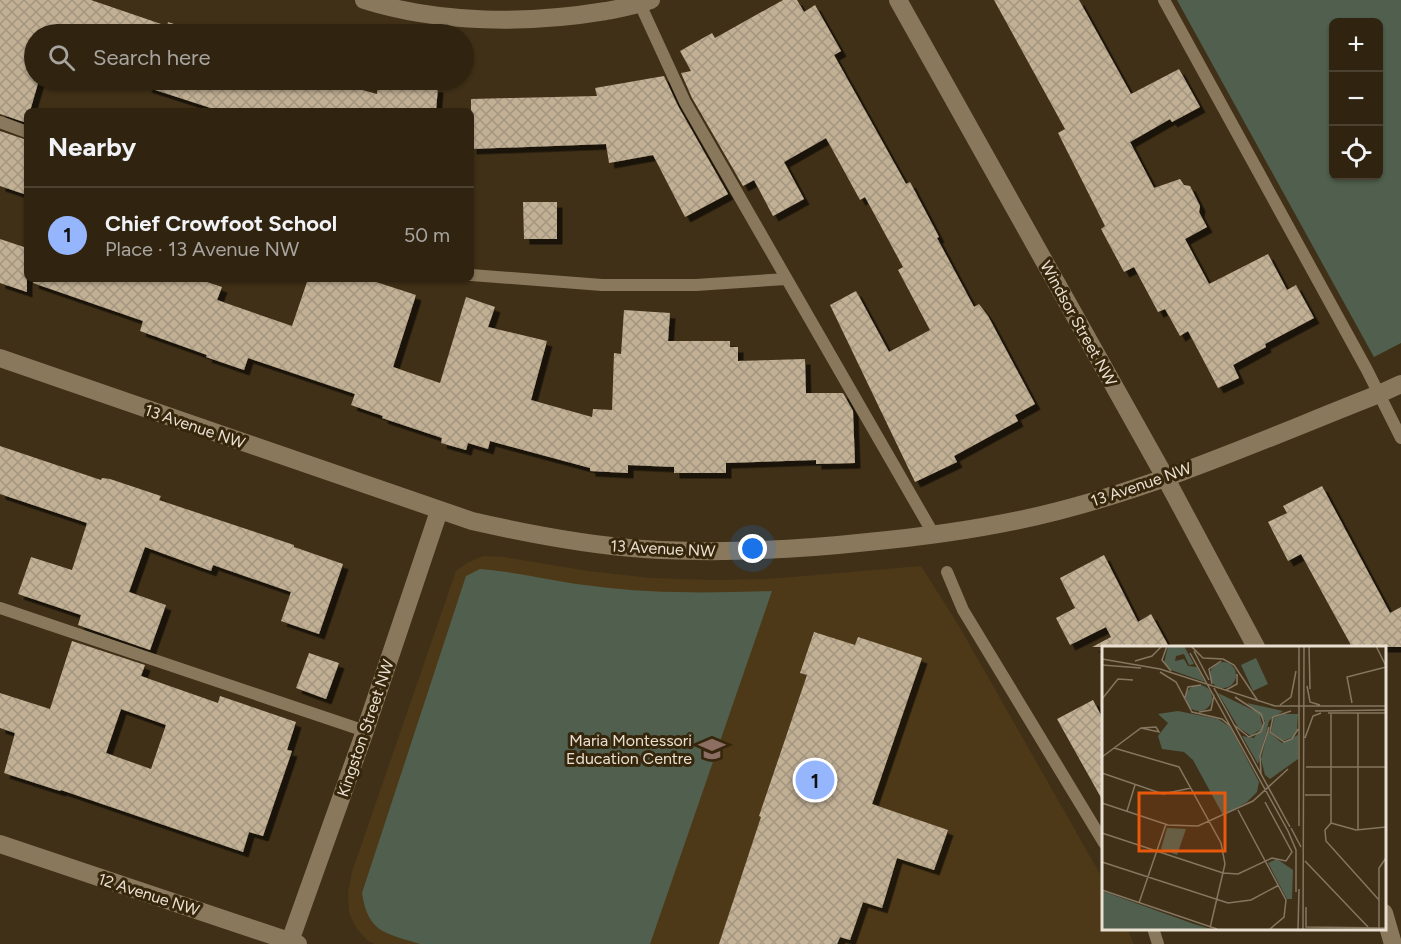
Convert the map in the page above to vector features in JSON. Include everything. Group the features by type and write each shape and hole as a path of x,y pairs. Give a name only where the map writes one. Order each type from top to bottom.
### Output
{"street":[{"path":"364,0 408,11 486,19 588,14 645,2"},
{"name":"Windsor Street NW","path":"898,0 1165,477 1255,646"},
{"name":"13 Avenue NW","path":"0,358 472,521 544,537 643,549 722,551 796,550 934,535 1057,511 1165,477 1401,384"},
{"name":"Kingston Street NW","path":"292,943 439,511"},
{"name":"12 Avenue NW","path":"0,844 292,943"},
{"path":"1386,920 1393,944"}],"lane":[{"path":"1164,0 1401,438"},
{"path":"645,2 685,102 934,535"},
{"path":"0,122 24,131"},
{"path":"474,275 602,285 696,285 786,279"},
{"path":"947,572 963,610 1102,840"},
{"path":"0,609 365,731"},
{"path":"1154,929 1158,944"}],"shaded area":[{"name":"Maria Montessori Education Centre","path":"483,556 504,557 588,571 652,578 713,580 769,579 921,566 959,626 1102,877 1102,929 1127,929 1134,944 375,944 367,940 357,929 349,913 348,892 352,872 456,571"}],"green space":[{"path":"1177,0 1401,0 1401,343 1374,357"},
{"path":"480,569 615,589 660,592 772,591 650,944 420,944 388,934 374,924 369,916 362,893 466,576"}],"building":[{"path":"0,0 91,0 161,24 24,24 24,90 36,90 31,108 24,108 24,122 0,114"},
{"path":"783,0 797,0 804,12 815,5 841,51 834,55 906,184 910,182 974,307 979,304 988,316 1035,404 1015,415 1018,421 954,456 957,462 915,482 830,305 856,291 889,352 930,330 898,270 903,267 865,197 860,200 826,138 784,162 804,199 773,216 754,180 743,186 692,98 681,73 691,71 680,51 712,33 715,38"},
{"path":"994,0 1079,0 1131,94 1179,69 1200,107 1172,122 1170,119 1130,142 1154,188 1180,179 1184,185 1190,186 1207,227 1185,239 1209,284 1268,254 1287,290 1296,285 1314,318 1265,344 1266,347 1233,365 1239,378 1218,388 1188,331 1180,336 1165,309 1158,312 1134,267 1124,272 1101,229 1105,226 1058,133 1065,129"},
{"path":"664,76 678,106 728,194 685,217 653,155 609,163 606,144 474,149 474,108 471,108 471,99 597,96 595,88"},
{"path":"155,90 362,90 377,94 377,90 438,90 436,108 211,108"},
{"path":"0,131 24,139 24,194 0,186"},
{"path":"523,202 557,202 557,239 524,239"},
{"path":"0,239 24,247 24,282 27,282 27,292 0,283"},
{"path":"207,282 222,287 217,300 292,326 307,282 376,282 416,295 393,367 440,383 466,297 495,307 488,327 547,341 531,400 592,417 593,409 612,410 614,353 621,354 624,310 670,313 668,341 730,341 730,347 738,347 738,361 805,359 806,393 843,393 853,411 855,463 816,464 816,460 726,463 726,473 674,473 674,467 628,465 628,473 590,471 590,468 490,441 488,449 468,443 466,450 441,443 442,438 351,405 355,394 248,358 244,370 206,357 207,355 140,331 143,321 33,283"},
{"path":"0,446 101,480 102,478 110,479 161,496 159,500 294,545 294,547 343,564 319,634 281,621 291,592 213,565 211,571 145,547 129,592 166,605 150,650 78,625 81,615 18,594 31,557 72,570 87,523 0,494"},
{"path":"1322,486 1390,613 1401,607 1401,647 1351,646 1301,554 1288,561 1268,522 1287,513 1283,506"},
{"path":"1104,555 1138,622 1151,614 1168,646 1092,647 1111,637 1106,627 1070,645 1056,618 1075,608 1060,578"},
{"path":"814,632 855,645 858,637 922,658 872,804 948,830 934,870 897,858 882,908 863,902 850,940 840,937 837,944 719,944 807,675 800,673"},
{"path":"72,641 145,665 141,676 218,703 220,696 296,722 287,750 292,751 263,836 249,832 243,852 4,773 15,733 0,728 0,693 50,709","holes":["121,709 166,725 151,769 106,753"]},
{"path":"309,653 339,663 326,699 296,688"},
{"path":"1093,700 1102,717 1102,799 1057,719"}],"place":[{"name":"Maria Montessori Education Centre","path":"712,749"},
{"name":"Chief Crowfoot School","path":"815,780"}]}
